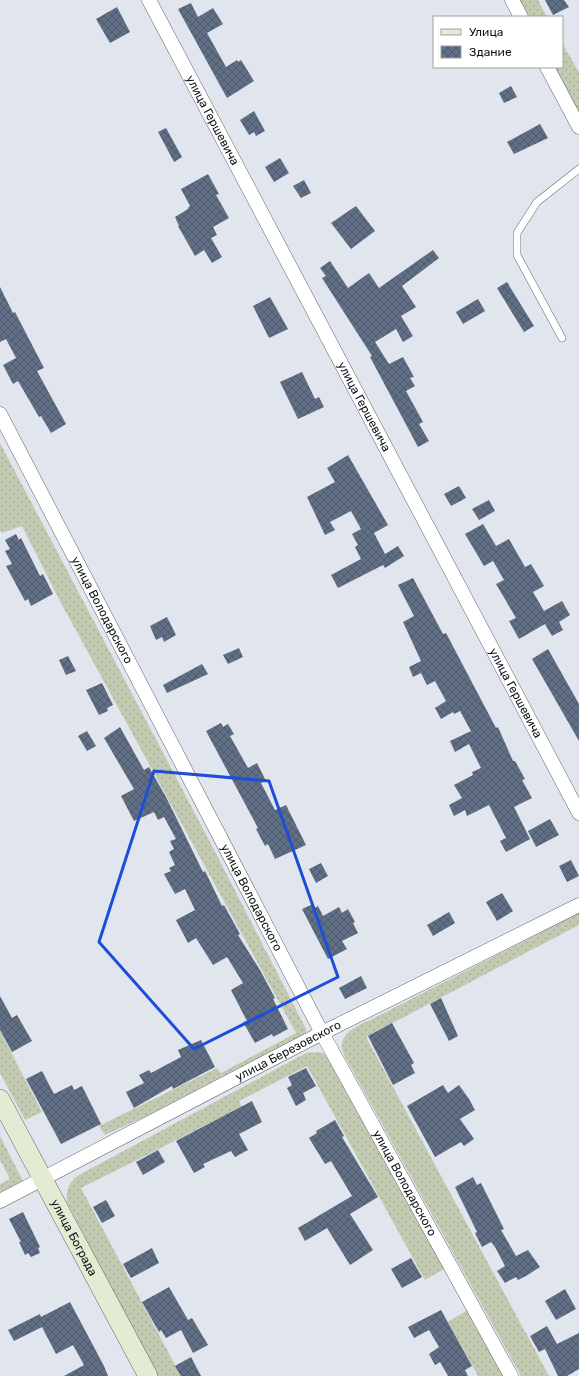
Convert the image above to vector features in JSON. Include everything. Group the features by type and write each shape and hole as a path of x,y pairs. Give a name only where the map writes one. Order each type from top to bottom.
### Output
{"street":[{"name":"улица Гершевича","path":"149,0 579,814"},
{"path":"512,0 520,16"},
{"path":"548,68 579,127"},
{"name":"улица Володарского","path":"0,414 322,1033 511,1376"},
{"name":"улица Березовского","path":"0,1201 322,1033 579,905"},
{"name":"улица Бограда","path":"0,1099 148,1376"}],"lane":[{"path":"562,338 517,255 517,233 537,202 579,169"}],"highlighted area":[{"path":"154,771 269,781 338,977 194,1049 99,942"}],"green space":[{"path":"512,0 538,0 546,16 520,16"},
{"path":"563,45 579,72 579,127 549,68 563,68"},
{"path":"0,443 209,840 306,1029 306,1035 223,1081 105,1135 99,1126 217,1068 221,1073 296,1033 61,603 22,526 2,533 0,530"},
{"path":"579,913 579,925 366,1037 549,1376 521,1376 345,1057 342,1048 342,1041 351,1030 358,1026"},
{"path":"0,1031 42,1112 25,1120 0,1073"},
{"path":"306,1053 323,1053 330,1060 446,1268 425,1280 307,1066 239,1101 242,1107 81,1188 181,1376 157,1376 67,1202 67,1191 77,1176"},
{"path":"0,1136 24,1183 0,1195 0,1184 10,1179 0,1160"},
{"path":"469,1309 505,1376 478,1376 448,1322"}],"building":[{"path":"545,0 564,0 569,7 553,15"},
{"path":"191,3 198,17 213,8 223,24 207,33 226,67 237,60 238,62 241,60 254,81 227,98 178,9"},
{"path":"117,7 130,32 110,43 96,19"},
{"path":"511,86 517,97 504,103 499,93"},
{"path":"254,111 265,131 256,136 254,132 249,135 240,120"},
{"path":"540,124 548,138 514,154 507,142"},
{"path":"166,128 182,157 174,162 158,132"},
{"path":"280,158 289,173 274,182 265,167"},
{"path":"208,174 219,194 216,195 229,218 213,227 217,235 211,238 222,257 212,263 204,250 195,256 178,226 175,217 188,209 190,206 181,189"},
{"path":"304,180 311,193 301,198 293,186"},
{"path":"356,206 375,231 351,249 331,223"},
{"path":"433,250 439,258 402,286 416,307 401,316 413,336 403,342 396,329 375,342 389,364 403,357 414,377 410,378 415,386 406,391 423,422 419,424 429,441 418,447 370,357 372,356 322,278 326,276 320,268 330,261 348,288 369,273 379,288"},
{"path":"507,282 534,326 524,332 497,288"},
{"path":"0,287 13,313 15,312 44,368 37,371 66,424 51,433 41,416 39,417 18,381 13,384 3,365 16,358 6,339 0,342"},
{"path":"270,297 288,329 269,338 253,306"},
{"path":"478,299 485,311 463,324 456,312"},
{"path":"302,372 315,399 319,397 324,407 298,419 280,382"},
{"path":"348,455 388,525 374,533 385,554 398,546 404,556 385,568 383,565 338,588 331,575 361,559 355,547 358,545 352,534 361,529 351,511 330,522 335,530 325,535 307,497 335,482 327,468"},
{"path":"459,486 466,498 451,506 444,494"},
{"path":"489,500 495,511 479,520 472,509"},
{"path":"483,524 496,546 509,539 525,567 531,564 544,586 533,592 544,611 562,601 570,615 559,622 563,630 552,636 545,624 519,639 509,621 516,618 496,584 504,580 493,561 484,566 465,534"},
{"path":"16,534 19,540 21,538 40,576 43,574 53,594 31,606 28,599 25,601 6,566 12,564 5,551 10,549 5,540"},
{"path":"413,578 443,634 446,633 496,728 498,727 513,761 515,761 525,779 522,780 532,798 514,807 530,839 506,852 500,841 506,838 489,805 467,816 465,810 454,816 449,805 462,798 454,785 473,775 472,772 481,768 469,744 455,752 450,741 471,731 460,711 454,714 453,712 441,719 435,708 446,701 435,681 427,685 421,673 413,677 409,667 421,661 403,622 414,616 398,585"},
{"path":"167,617 176,635 164,642 162,637 156,640 150,626"},
{"path":"239,648 243,657 228,664 223,655"},
{"path":"548,649 579,704 579,741 532,659"},
{"path":"68,656 76,671 66,675 59,660"},
{"path":"202,664 208,674 167,693 163,685"},
{"path":"102,683 113,705 107,708 108,711 99,715 86,690"},
{"path":"221,723 223,727 228,724 234,734 230,736 248,768 257,763 266,781 261,783 275,810 286,805 306,845 275,859 268,844 265,846 256,829 258,828 206,731"},
{"path":"120,727 144,770 149,767 166,797 203,872 205,871 222,906 224,905 240,934 238,935 260,970 275,998 273,999 288,1029 273,1037 272,1034 255,1043 243,1022 247,1021 231,990 243,983 227,957 213,965 196,938 188,943 176,920 195,910 185,889 175,894 164,874 171,871 169,868 175,865 169,852 174,849 170,841 176,839 164,817 158,820 154,812 134,821 121,796 134,789 104,738"},
{"path":"87,731 96,746 87,751 78,736"},
{"path":"550,819 559,835 536,847 528,831"},
{"path":"571,860 579,876 567,882 559,866"},
{"path":"321,863 328,876 316,883 309,869"},
{"path":"502,893 513,911 497,921 486,902"},
{"path":"313,904 315,908 318,906 323,916 339,907 342,913 348,909 355,922 353,923 358,933 342,941 347,949 328,959 302,909"},
{"path":"449,912 455,923 433,936 427,925"},
{"path":"361,976 367,988 345,999 339,988"},
{"path":"0,996 12,1018 17,1015 32,1041 12,1052 0,1030"},
{"path":"441,998 458,1036 449,1041 430,1004"},
{"path":"392,1023 414,1063 411,1065 415,1073 393,1085 368,1036"},
{"path":"201,1040 215,1067 173,1089 172,1086 134,1108 126,1092 144,1083 139,1075 149,1070 151,1073 181,1057 178,1050"},
{"path":"306,1068 316,1086 303,1093 306,1100 296,1106 287,1088 292,1085 288,1077"},
{"path":"42,1071 54,1094 72,1085 74,1090 82,1086 101,1124 61,1144 26,1079"},
{"path":"443,1085 448,1093 459,1085 469,1099 475,1110 460,1119 474,1139 464,1146 461,1142 435,1157 407,1106"},
{"path":"252,1101 262,1122 239,1134 248,1150 235,1157 231,1151 203,1164 205,1167 194,1173 176,1141"},
{"path":"335,1120 344,1136 342,1137 378,1197 350,1214 373,1250 350,1265 327,1228 305,1241 298,1228 352,1196 331,1161 325,1164 309,1138 317,1133 316,1131"},
{"path":"158,1150 165,1162 143,1175 136,1162"},
{"path":"473,1177 477,1185 481,1183 504,1229 501,1230 516,1256 528,1250 540,1267 518,1280 516,1277 505,1283 497,1271 505,1266 495,1247 491,1242 482,1247 475,1233 477,1232 455,1187"},
{"path":"106,1200 115,1216 102,1223 93,1207"},
{"path":"23,1212 40,1247 38,1248 40,1253 31,1257 28,1253 25,1255 19,1242 21,1242 9,1219"},
{"path":"152,1248 159,1263 131,1278 123,1264"},
{"path":"411,1258 422,1277 402,1288 391,1269"},
{"path":"169,1287 188,1320 192,1318 208,1345 193,1353 181,1330 166,1338 161,1330 159,1332 142,1302"},
{"path":"565,1289 576,1309 556,1320 545,1301"},
{"path":"70,1302 108,1376 64,1376 84,1365 73,1345 56,1354 42,1327 14,1341 8,1330 40,1314 41,1317"},
{"path":"441,1310 472,1366 465,1370 468,1376 448,1376 440,1362 435,1365 429,1354 439,1347 429,1330 414,1338 408,1327"},
{"path":"547,1326 557,1344 579,1333 579,1369 567,1376 558,1376 545,1349 539,1352 530,1336"},
{"path":"191,1357 201,1376 181,1376 175,1366"}]}
